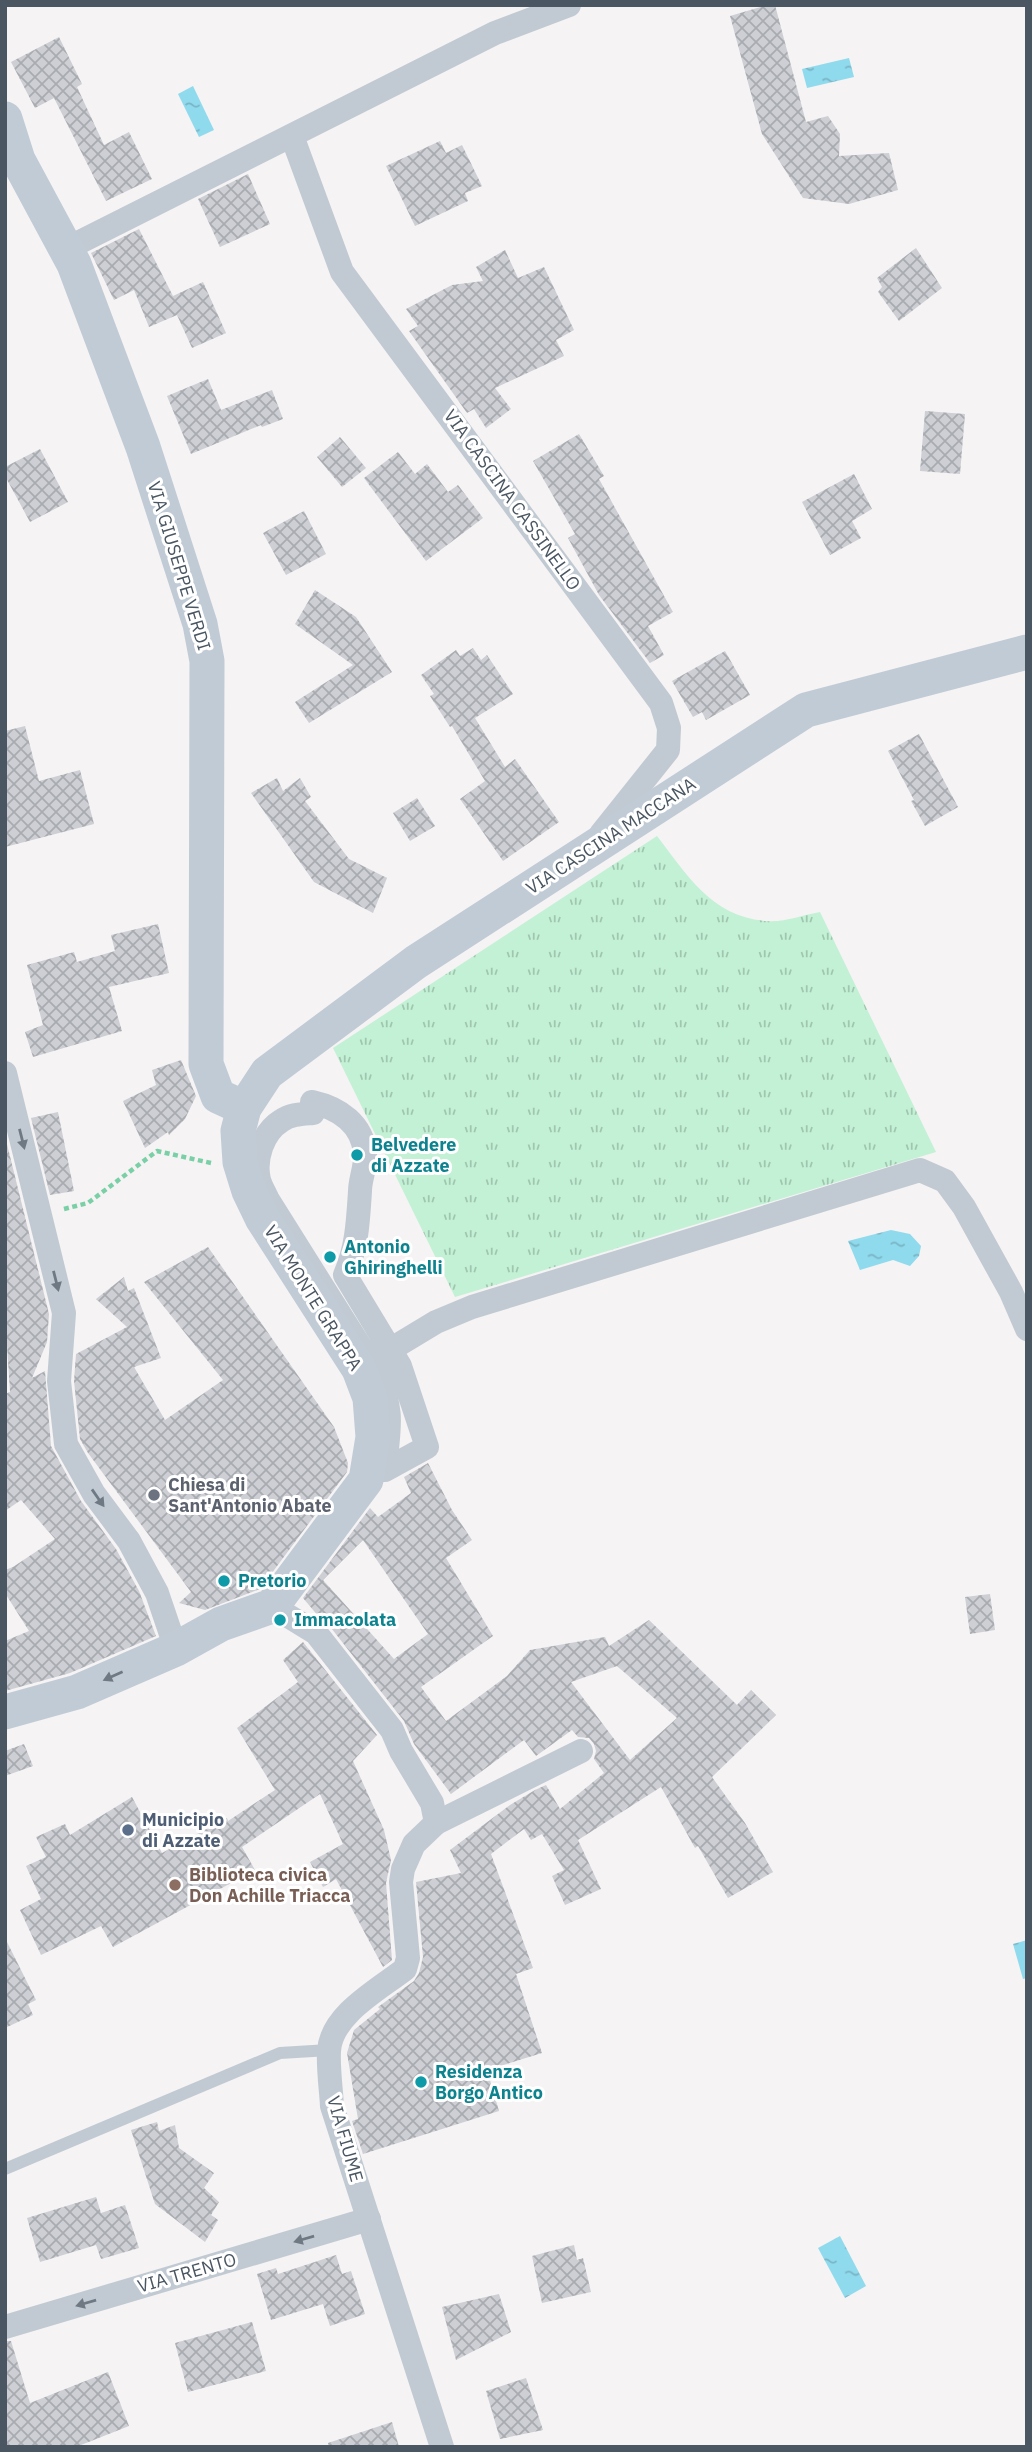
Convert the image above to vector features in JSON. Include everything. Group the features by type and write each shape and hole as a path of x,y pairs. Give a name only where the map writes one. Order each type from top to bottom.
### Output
{"street":[{"path":"66,249 495,33 569,5"},
{"name":"VIA GIUSEPPE VERDI","path":"5,119 18,160 74,264 142,447 200,624 207,662 206,1064 218,1096 244,1108"},
{"name":"VIA CASCINA CASSINELLO","path":"292,135 342,272 661,703 669,728 668,750 588,851"},
{"name":"VIA CASCINA MACCANA","path":"244,1108 267,1073 416,962 806,710 1027,652"},
{"path":"5,1073 64,1313 60,1381 66,1444 94,1494 129,1541 157,1592 176,1649"},
{"path":"312,1102 343,1113 355,1125 365,1153 359,1189 358,1233 353,1257 345,1275 373,1360 268,1200 259,1179 258,1163 268,1133 289,1117 313,1113 312,1102"},
{"name":"VIA MONTE GRAPPA","path":"244,1108 238,1130 242,1170 262,1218 373,1360 370,1398 373,1437 366,1480 272,1606"},
{"path":"373,1360 436,1322 472,1307 919,1170 945,1181 964,1207 1011,1292 1027,1329"},
{"path":"5,1712 77,1692 176,1649 220,1624 272,1606 316,1633 392,1730 401,1751 432,1803 436,1823 581,1751"},
{"name":"VIA FIUME","path":"436,1823 414,1844 402,1869 408,1958 405,1969 344,2016 333,2033 329,2050 332,2106 442,2447"},
{"name":"VIA TRENTO","path":"5,2327 369,2219"}],"lane":[{"path":"5,2169 280,2053 329,2050"}],"path":[{"path":"88,1203 157,1152 242,1170"}],"green space":[{"path":"657,836 702,892 730,912 747,918 772,921 820,912 936,1152 455,1297 333,1048"}],"water":[{"path":"849,58 854,77 807,88 802,69"},
{"path":"193,86 214,130 199,137 178,94"},
{"path":"891,1230 910,1234 921,1246 919,1256 910,1266 893,1260 860,1270 848,1241"},
{"path":"1027,1940 1027,1978 1023,1979 1013,1944"},
{"path":"840,2236 866,2286 845,2298 818,2248"}],"building":[{"path":"775,5 806,122 828,116 840,134 839,156 889,153 898,190 849,204 803,198 762,134 730,16"},
{"path":"59,37 82,84 77,87 104,145 129,132 152,179 106,201 54,98 35,108 11,62"},
{"path":"440,141 446,153 462,145 482,186 465,193 468,201 415,226 386,166"},
{"path":"248,174 270,224 220,247 198,199"},
{"path":"139,229 173,296 203,282 226,333 192,348 177,315 149,327 134,290 114,300 91,253"},
{"path":"916,248 942,288 899,321 878,292 882,287 877,278"},
{"path":"505,250 518,278 544,267 574,330 556,340 564,356 495,388 511,409 486,428 474,409 467,413 409,331 418,326 406,309 452,285 483,281 476,267"},
{"path":"208,379 221,410 272,390 283,419 262,427 261,425 191,454 167,396"},
{"path":"925,411 965,414 960,474 920,471"},
{"path":"579,434 604,476 599,479 673,612 648,626 664,655 650,663 599,595 568,538 575,534 533,461"},
{"path":"340,437 366,468 342,487 317,457"},
{"path":"40,449 68,502 30,522 5,476 5,467"},
{"path":"398,452 415,474 427,464 448,492 458,485 483,518 426,561 364,478"},
{"path":"854,474 872,509 852,521 861,538 830,555 802,502"},
{"path":"304,511 326,554 286,575 263,533"},
{"path":"315,590 356,617 392,672 309,723 295,702 353,665 295,624"},
{"path":"473,648 481,660 487,655 513,694 475,718 505,767 515,759 559,822 503,861 460,799 485,781 452,726 450,727 430,696 434,694 421,675 456,650 460,656"},
{"path":"725,651 750,695 706,720 702,712 693,717 672,681"},
{"path":"25,726 39,781 80,770 94,824 5,847 5,731"},
{"path":"919,734 958,807 925,826 888,751"},
{"path":"277,778 283,791 300,778 311,797 305,801 349,859 387,878 373,913 314,882 251,793"},
{"path":"417,798 435,826 410,841 393,813"},
{"path":"158,924 169,973 109,987 122,1031 33,1057 25,1032 43,1025 27,965 74,952 77,962 115,951 111,935"},
{"path":"181,1060 196,1096 185,1119 169,1135 168,1132 145,1148 123,1101 156,1085 152,1070"},
{"path":"58,1112 74,1191 50,1195 31,1118"},
{"path":"5,1136 49,1314 47,1342 32,1378 45,1371 51,1446 81,1501 116,1549 139,1591 156,1636 70,1673 5,1691 5,1641 29,1631 5,1593 5,1570 55,1539 21,1500 5,1511 5,1394 10,1392 7,1345 5,1346"},
{"path":"208,1247 334,1427 348,1463 347,1472 260,1589 205,1610 179,1603 191,1592 88,1453 80,1439 74,1381 76,1354 127,1327 96,1299 124,1277 128,1291 134,1288 161,1358 134,1367 165,1420 223,1380 144,1282"},
{"path":"428,1463 452,1510 472,1540 446,1558 493,1636 421,1687 446,1721 507,1676 530,1650 605,1637 609,1646 649,1620 737,1705 751,1690 776,1715 712,1777 745,1823 773,1872 728,1898 698,1846 695,1848 661,1787 578,1840 601,1889 565,1905 552,1876 564,1870 542,1834 531,1840 524,1829 491,1854 533,1968 516,1974 542,2053 487,2070 499,2111 363,2154 352,2121 358,2119 347,2053 354,2030 380,2009 378,2007 414,1981 419,1973 423,1957 416,1882 461,1873 450,1850 510,1805 535,1790 546,1785 560,1809 604,1773 594,1759 594,1744 589,1738 578,1737 572,1730 536,1756 524,1740 451,1794 414,1744 404,1721 328,1624 303,1598 370,1508 378,1517 411,1493 404,1477","holes":["363,1540 428,1634 394,1659 323,1580","617,1666 677,1718 630,1760 571,1682"]},
{"path":"990,1594 995,1630 970,1634 965,1597"},
{"path":"303,1642 377,1735 353,1761 384,1830 391,1860 386,1883 392,1960 383,1967 336,1879 323,1887 310,1862 343,1844 320,1794 242,1847 255,1870 113,1947 101,1926 41,1955 20,1910 41,1899 26,1866 46,1857 36,1837 65,1824 70,1835 132,1797 162,1853 227,1818 228,1821 275,1790 237,1728 298,1682 283,1660"},
{"path":"24,1744 33,1766 5,1776 5,1751"},
{"path":"5,1938 36,2000 28,2004 33,2015 5,2028"},
{"path":"157,2122 159,2131 175,2125 179,2148 214,2173 204,2188 219,2202 211,2215 218,2220 205,2242 155,2204 131,2130"},
{"path":"96,2197 101,2213 125,2205 139,2248 101,2259 96,2245 40,2262 27,2218"},
{"path":"574,2245 577,2260 583,2258 591,2292 542,2303 532,2256"},
{"path":"336,2255 342,2274 351,2271 365,2314 330,2326 323,2304 271,2320 257,2274 276,2268 278,2274"},
{"path":"499,2294 511,2332 456,2360 442,2307"},
{"path":"252,2322 266,2371 188,2392 175,2343"},
{"path":"5,2341 11,2341 30,2403 108,2372 129,2426 76,2447 5,2447"},
{"path":"526,2378 543,2430 500,2439 486,2391"},
{"path":"392,2422 399,2447 329,2447 328,2443"}],"place":[{"name":"Belvedere di Azzate","path":"357,1155"},
{"name":"Antonio Ghiringhelli","path":"330,1257"},
{"name":"Chiesa di Sant'Antonio Abate","path":"154,1495"},
{"name":"Pretorio","path":"224,1581"},
{"name":"Immacolata","path":"280,1620"},
{"name":"Municipio di Azzate","path":"128,1830"},
{"name":"Biblioteca civica Don Achille Triacca","path":"175,1885"},
{"name":"Residenza Borgo Antico","path":"421,2082"}]}
